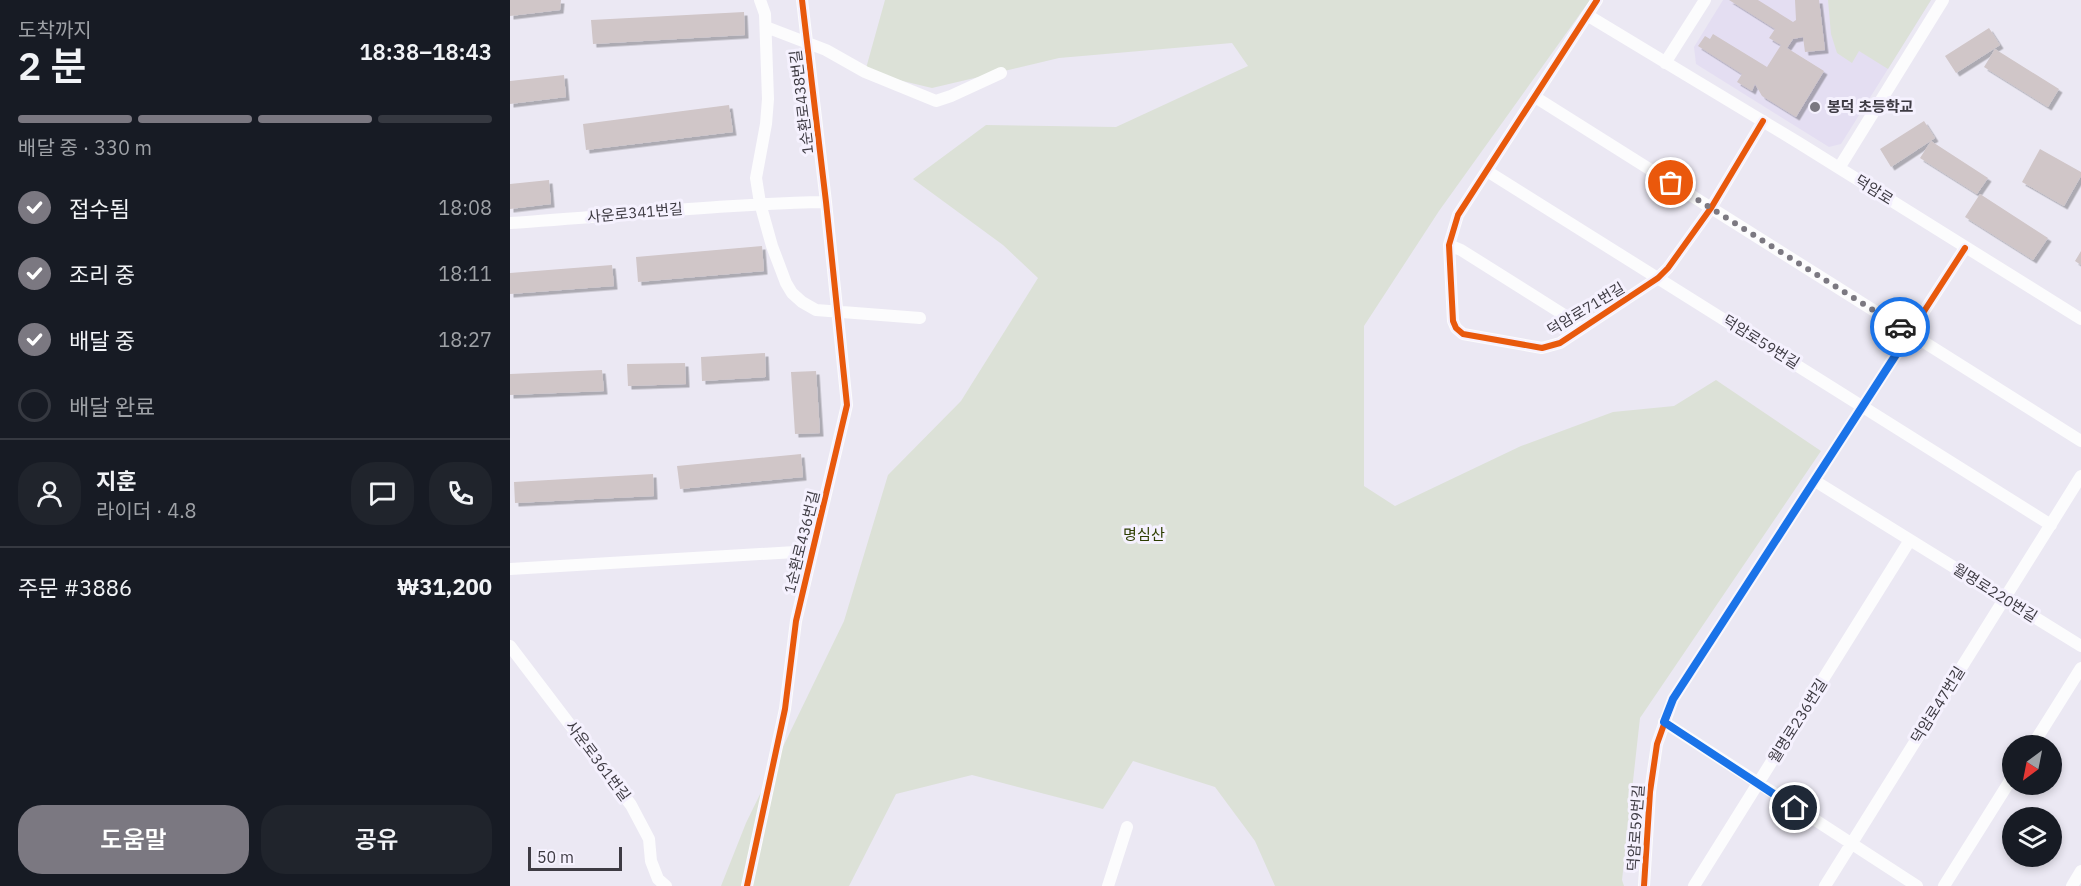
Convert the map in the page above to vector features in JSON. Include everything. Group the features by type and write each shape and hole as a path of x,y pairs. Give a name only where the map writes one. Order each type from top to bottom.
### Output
{"street":[{"path":"760,0 765,14 768,99 756,178 760,203 772,246 792,293 816,310 920,318"},
{"name":"1순환로438번길","path":"802,0 826,202"},
{"name":"덕암로71번길","path":"1597,0 1458,215 1449,245 1453,321 1456,328 1463,334 1542,348 1560,343 1658,278 1668,268 1711,208 1762,121"},
{"path":"1665,63 1705,0"},
{"path":"1839,168 1943,0"},
{"name":"덕암로","path":"1587,15 1839,168 2081,320"},
{"path":"766,27 826,50 865,72 936,101 1000,73"},
{"path":"1534,97 2081,441"},
{"name":"덕암로71번길","path":"1487,171 1658,278"},
{"path":"760,203 826,202"},
{"name":"1순환로436번길","path":"747,886 785,709 796,621 847,405 826,202"},
{"name":"사운로341번길","path":"510,223 760,203"},
{"name":"덕암로71번길","path":"1449,245 1461,250 1569,318 1581,329"},
{"name":"덕암로59번길","path":"1644,886 1650,792 1657,744 1673,699 1965,249"},
{"name":"덕암로59번길","path":"1658,278 1863,406"},
{"path":"1863,406 2051,525"},
{"name":"덕암로47번길","path":"1825,886 2081,476"},
{"name":"월명로220번길","path":"1815,481 2081,646"},
{"name":"월명로236번길","path":"1694,886 1910,540"},
{"path":"510,569 812,551"},
{"name":"사운로361번길","path":"510,646 632,805 649,839 651,861 658,879 666,886"},
{"path":"2039,735 2081,668"},
{"path":"1664,722 1917,886"},
{"path":"1944,886 2002,794"},
{"path":"1108,886 1127,827"},
{"path":"2072,886 2081,871"}],"shaded area":[{"name":"봉덕 초등학교","path":"1723,0 1931,0 1841,144 1829,147 1696,64 1694,47"}],"green space":[{"name":"명심산","path":"885,0 1590,0 1439,211 1364,326 1364,486 1395,506 1521,446 1613,412 1674,406 1716,380 1821,451 1640,718 1622,880 1624,886 1275,886 1255,841 1215,787 1133,761 1103,809 972,775 896,794 849,886 721,886 746,823 844,621 888,475 961,401 1038,278 1003,245 913,179 986,125 1116,127 1248,66 1232,43 1059,58 932,88 865,72"},
{"path":"1828,0 1931,0 1888,69 1859,51 1852,63 1837,53 1831,34"}],"building":[{"path":"510,0 561,0 560,10 510,16"},
{"path":"1729,0 1758,0 1793,22 1796,20 1795,0 1819,0 1825,50 1805,52 1803,37 1793,39 1787,48 1824,71 1796,117 1762,96 1755,84 1752,91 1737,82 1742,74 1698,46 1705,36 1710,39 1713,34 1767,67 1781,45 1769,38 1775,29"},
{"path":"744,12 745,35 593,44 591,20"},
{"path":"1989,28 2000,45 1956,73 1945,56"},
{"path":"1995,49 2059,89 2048,107 1984,67"},
{"path":"564,75 566,97 510,104 510,81"},
{"path":"729,105 733,132 586,150 583,124"},
{"path":"1924,121 1935,138 1891,167 1880,149"},
{"path":"1931,141 1988,178 1977,194 1920,158"},
{"path":"2040,149 2081,172 2064,206 2022,182"},
{"path":"549,180 551,204 510,209 510,184"},
{"path":"1980,194 2048,238 2033,260 1965,217"},
{"path":"762,246 764,271 638,282 636,257"},
{"path":"2081,251 2081,265 2075,261"},
{"path":"612,265 614,286 510,294 510,273"},
{"path":"765,353 766,377 702,381 701,357"},
{"path":"685,363 686,384 628,386 627,364"},
{"path":"602,370 604,391 510,395 510,374"},
{"path":"816,371 820,433 795,434 791,372"},
{"path":"801,454 803,477 680,489 677,466"},
{"path":"653,474 654,496 515,503 514,482"}],"cycle path":[{"path":"747,886 785,709 796,621 847,405 802,0"},
{"path":"1597,0 1458,215 1449,245 1453,321 1456,328 1463,334 1542,348 1560,343 1658,278 1668,268 1711,208 1763,121"},
{"path":"1644,886 1650,792 1657,744 1673,699 1965,248"}],"way so far":[{"path":"1671,183 1900,327"}],"place":[{"name":"봉덕 초등학교","path":"1815,107"}],"route":[{"path":"1795,808 1664,722 1673,699 1910,333 1900,327"}]}
